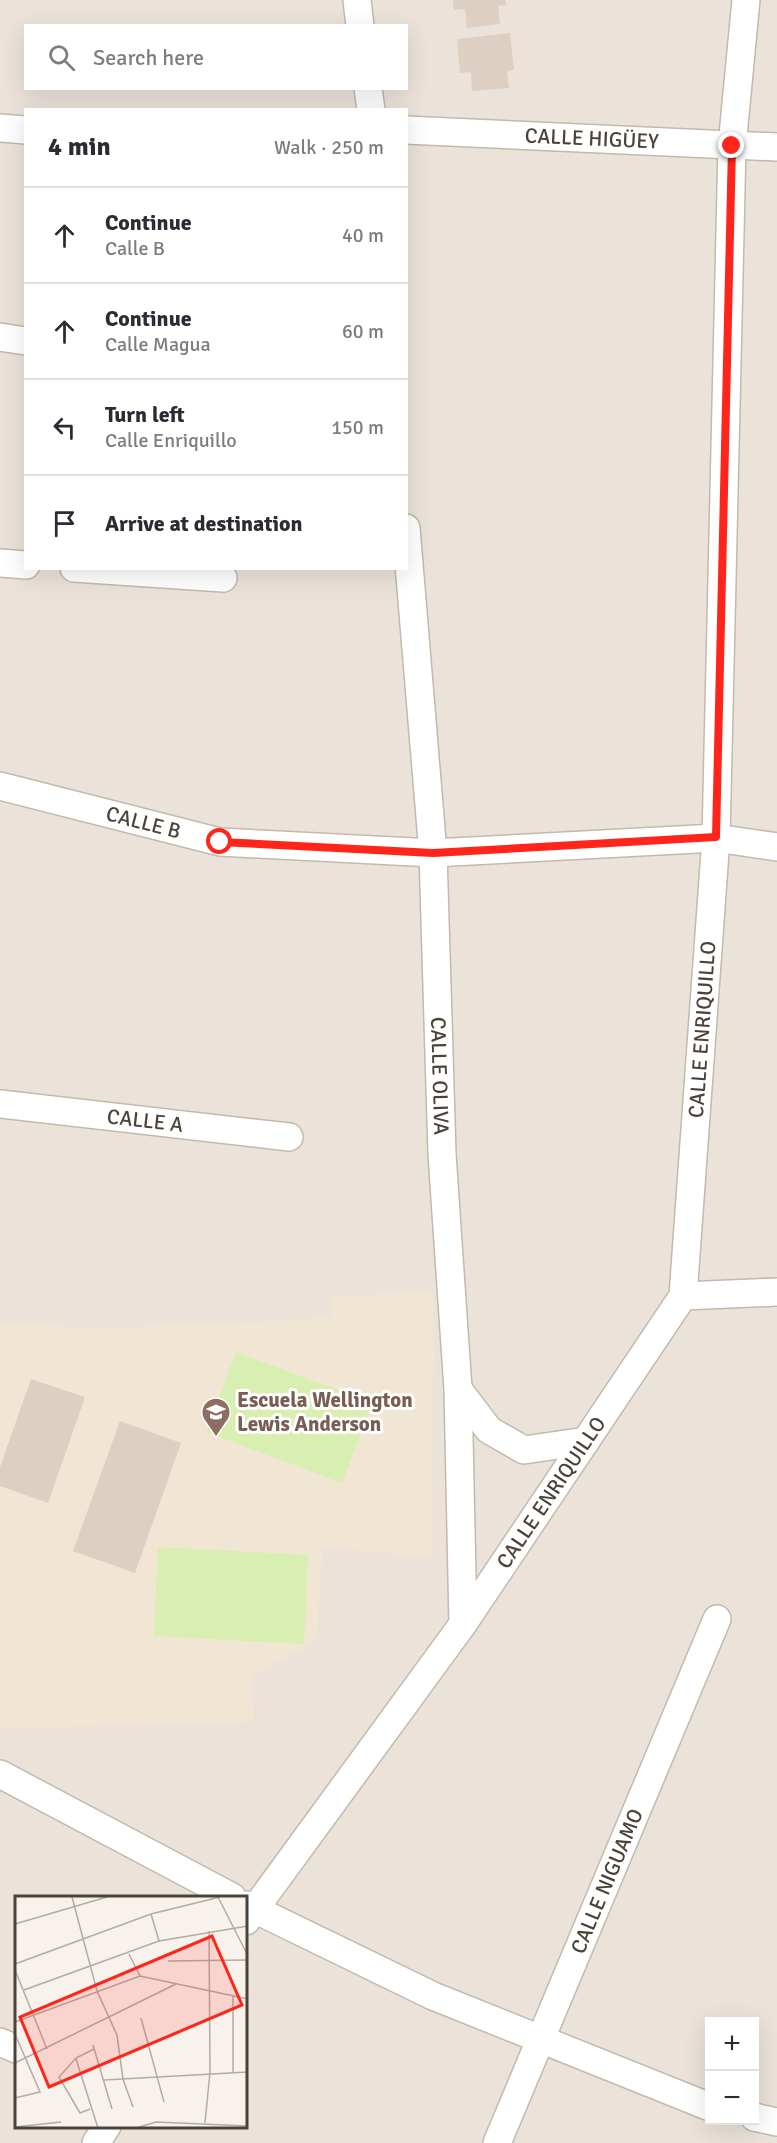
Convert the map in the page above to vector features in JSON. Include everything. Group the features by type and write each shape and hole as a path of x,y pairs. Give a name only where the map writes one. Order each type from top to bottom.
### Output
{"street":[{"path":"357,0 360,24"},
{"name":"CALLE ENRIQUILLO","path":"248,1903 463,1624 683,1296 716,837 732,146 746,0"},
{"path":"368,90 371,108"},
{"path":"0,128 24,130"},
{"name":"CALLE HIGÜEY","path":"408,130 777,147"},
{"path":"0,337 24,341"},
{"name":"CALLE OLIVA","path":"408,552 433,853 442,1154 458,1389 463,1624"},
{"path":"0,563 24,565"},
{"path":"126,570 179,572 223,579"},
{"name":"CALLE B","path":"0,786 220,842 433,853 716,837 777,847"},
{"name":"CALLE A","path":"0,1104 289,1137"},
{"path":"683,1296 777,1292"},
{"path":"458,1389 489,1430 524,1450 586,1441"},
{"name":"CALLE NIGUAMO","path":"496,2143 717,1619"},
{"path":"0,1774 222,1896"},
{"path":"248,1910 433,1996 705,2106"},
{"path":"0,2042 15,2049"},
{"path":"759,2118 777,2122"},
{"path":"96,2143 106,2128"}],"shaded area":[{"path":"0,0 777,0 777,2143 0,2143"},
{"name":"Escuela Wellington Lewis Anderson","path":"434,1293 431,1557 322,1547 317,1640 252,1675 254,1721 0,1729 0,1322 96,1329 330,1318 333,1296"}],"green space":[{"path":"236,1352 372,1403 342,1483 206,1432"},
{"path":"158,1547 308,1555 304,1644 154,1636"}],"building":[{"path":"453,0 505,0 506,5 498,6 500,24 467,28 465,9 454,10"},
{"path":"510,33 514,70 507,71 509,88 472,91 471,72 460,73 457,39"},
{"path":"31,1379 85,1397 48,1503 0,1486 0,1467"},
{"path":"120,1421 181,1443 135,1573 73,1551"}],"place":[{"name":"Escuela Wellington Lewis Anderson","path":"216,1438"}],"route":[{"path":"220,842 433,853 716,837 732,146"}]}
